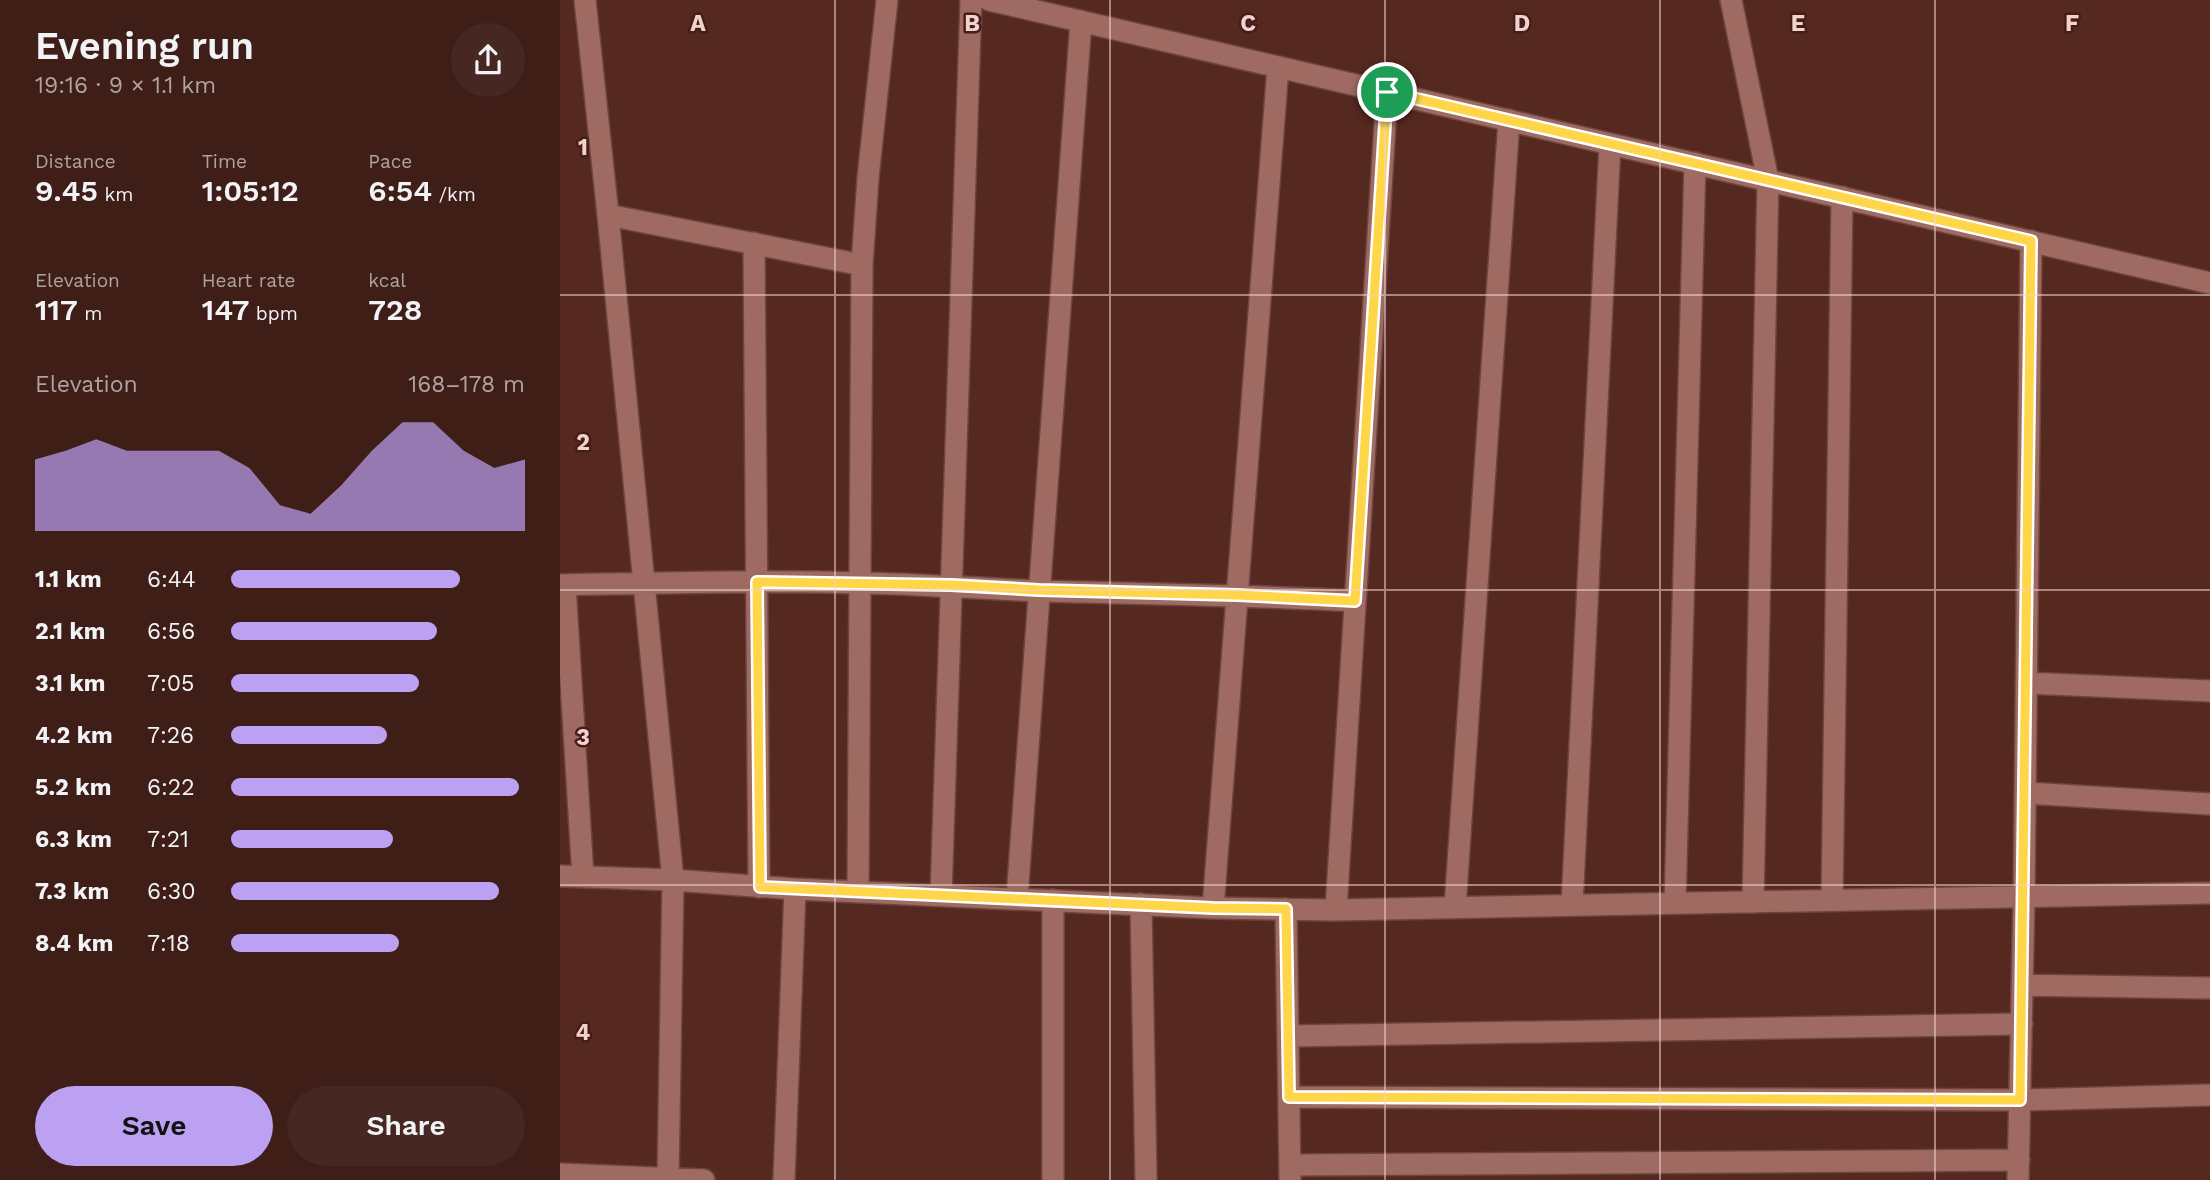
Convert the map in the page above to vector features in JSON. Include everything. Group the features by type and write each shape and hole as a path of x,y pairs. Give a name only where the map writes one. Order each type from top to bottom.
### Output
{"street":[{"path":"585,0 673,880 668,1179"},
{"path":"858,892 862,265 868,178 887,0"},
{"path":"941,895 971,0"},
{"path":"989,0 2210,283"},
{"path":"1731,0 1768,180 1753,902"},
{"path":"1017,898 1081,21"},
{"path":"1213,908 1278,67"},
{"path":"1336,909 1387,92"},
{"path":"1455,907 1509,120"},
{"path":"1572,905 1610,144"},
{"path":"1675,903 1695,163"},
{"path":"1832,900 1842,197"},
{"path":"608,215 862,265"},
{"path":"1286,909 1290,1172 2019,1170 2031,241"},
{"path":"754,243 760,887"},
{"path":"583,877 562,585 860,582 1355,601"},
{"path":"2026,683 2210,691"},
{"path":"2025,793 2210,804"},
{"path":"560,876 858,892 1286,909 2210,893"},
{"path":"784,1180 795,889"},
{"path":"1053,900 1053,1180"},
{"path":"1141,904 1146,1180"},
{"path":"2022,985 2210,988"},
{"path":"1288,1036 2022,1024"},
{"path":"1289,1097 2020,1100 2210,1095"},
{"path":"560,1174 704,1180"}],"route":[{"path":"1387,92 2031,241 2020,1100 1289,1097 1286,909 760,887 757,582 860,582 1355,601 1387,92"}]}
